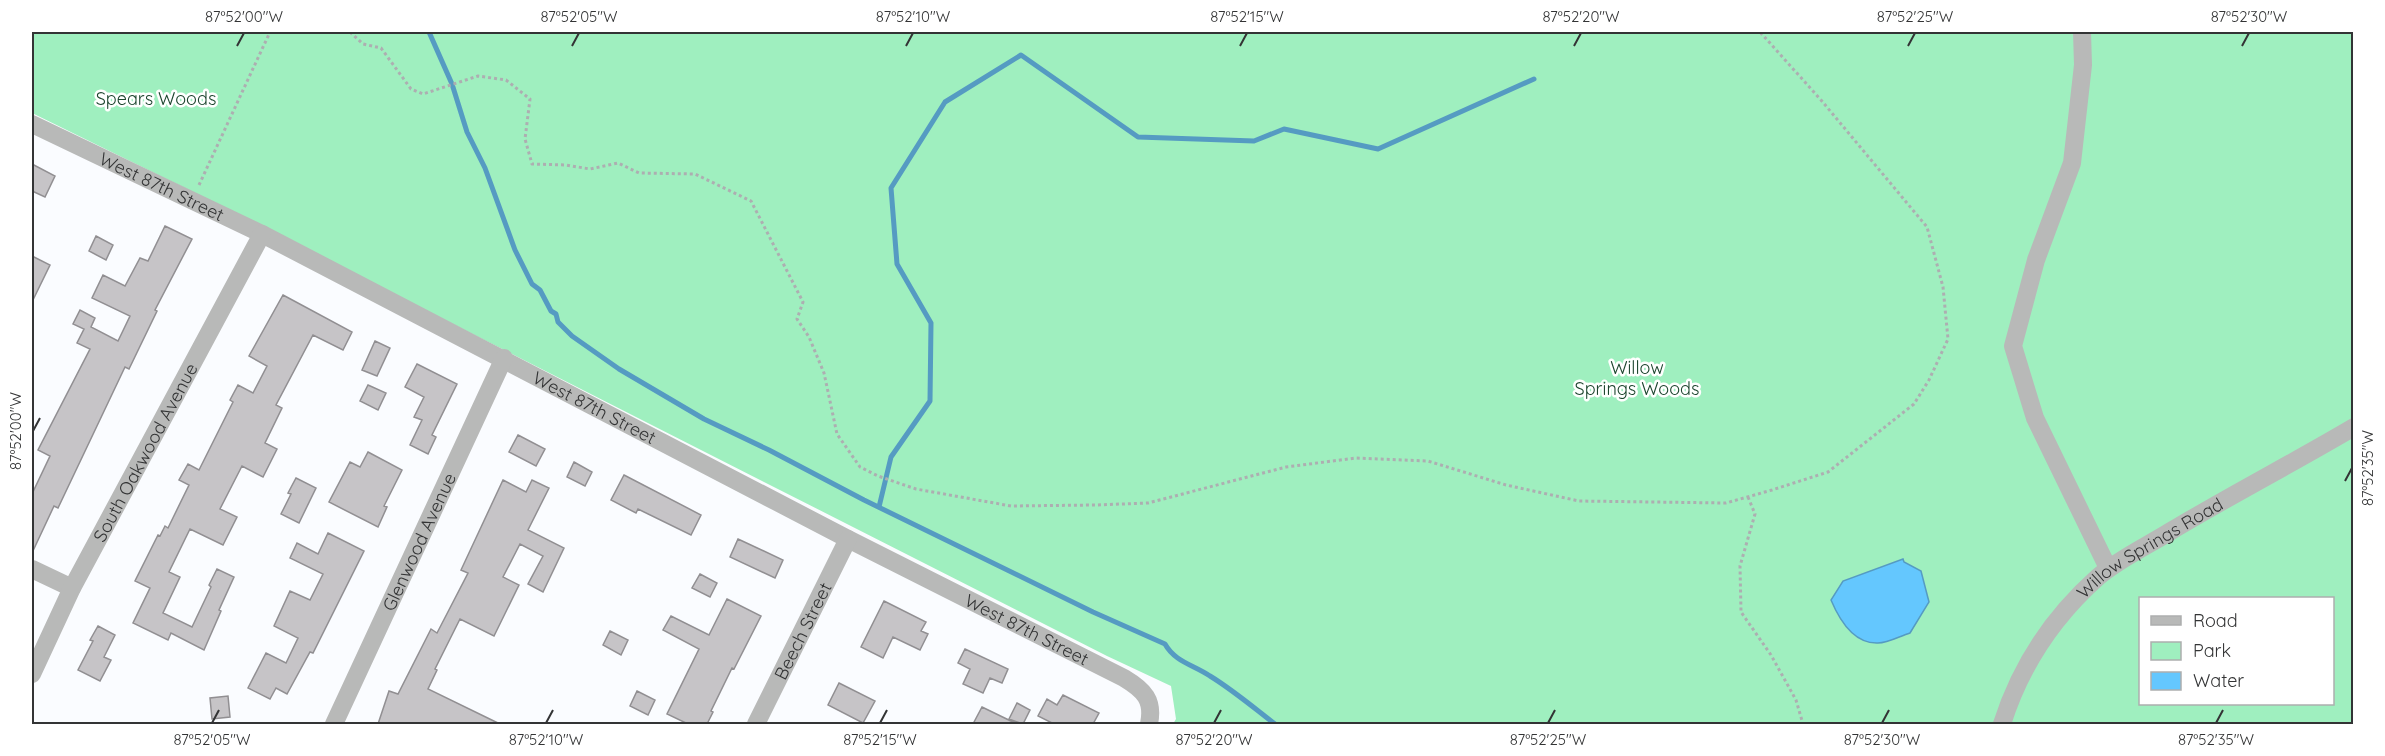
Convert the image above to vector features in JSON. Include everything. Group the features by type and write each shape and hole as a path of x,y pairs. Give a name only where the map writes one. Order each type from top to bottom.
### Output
{"street":[{"path":"2082,32 2083,65 2072,163 2036,260 2013,346 2035,418 2108,568"},
{"name":"West 87th Street","path":"32,123 262,234 848,539 1124,678 1146,694 1150,703 1149,724"},
{"name":"South Oakwood Avenue","path":"32,674 72,588 262,234"},
{"name":"Glenwood Avenue","path":"334,724 504,358"},
{"name":"Willow Springs Road","path":"2002,724 2011,697 2047,631 2108,568 2354,427"},
{"name":"Beech Street","path":"756,724 848,539"},
{"path":"32,569 72,588"}],"path":[{"path":"193,199 270,32"},
{"path":"350,32 363,44 381,48 411,89 423,94 478,76 506,80 530,99 525,139 532,164 567,165 590,169 618,163 639,173 695,174 751,201 803,302 797,319 809,337 824,373 837,434 860,467 916,489 1011,506 1096,506 1148,503 1286,467 1356,458 1428,461 1506,485 1579,501 1726,503 1828,472 1881,433 1914,404 1929,381 1948,339 1943,287 1927,227 1821,100 1760,32"},
{"path":"1748,497 1755,514 1740,566 1741,612 1772,655 1796,700 1803,724"}],"green space":[{"name":"Willow Springs Woods","path":"32,32 2353,32 2353,724 1173,724 1176,719 1171,686 1107,656 187,189 32,113"}],"water":[{"path":"1903,559 1904,562 1921,571 1929,602 1910,633 1882,643 1862,639 1848,629 1831,600 1843,581"}],"building":[{"path":"32,164 55,176 45,197 32,191"},
{"path":"165,226 192,239 155,310 157,311 129,369 125,367 58,508 54,506 32,553 32,494 50,456 38,450 90,349 77,343 84,329 73,324 80,310 95,318 91,327 118,341 130,316 92,298 103,275 125,286 140,258 148,261"},
{"path":"96,236 113,245 106,260 89,251"},
{"path":"32,256 50,265 32,302"},
{"path":"283,295 352,332 343,350 313,335 276,405 282,408 265,443 277,449 263,477 242,466 220,509 237,517 223,545 190,529 169,572 180,577 163,613 192,627 217,569 234,577 204,650 171,633 168,640 133,623 150,588 135,581 158,535 160,536 165,526 168,528 189,485 179,480 188,464 199,470 233,402 230,400 238,385 253,393 267,366 249,356"},
{"path":"375,341 390,348 377,376 362,370"},
{"path":"417,364 457,384 432,435 436,437 428,454 410,445 422,420 414,417 424,397 405,387"},
{"path":"368,385 386,393 378,410 360,401"},
{"path":"518,435 545,449 536,466 509,452"},
{"path":"368,452 402,470 384,506 387,507 378,527 329,502 350,462 360,467"},
{"path":"574,462 592,472 585,486 567,477"},
{"path":"624,475 701,515 691,535 638,509 636,513 611,500"},
{"path":"296,478 316,488 299,523 281,514"},
{"path":"503,480 526,492 532,480 549,488 528,530 564,548 543,592 528,584 543,556 520,544 503,577 519,585 494,636 460,619 435,669 437,670 428,689 500,724 378,724 389,691 398,694 431,629 437,633 468,573 461,570"},
{"path":"328,533 364,551 313,653 310,652 287,694 276,688 270,699 248,688 266,653 286,663 298,638 274,626 290,591 310,600 323,574 290,558 297,543 318,554"},
{"path":"738,539 783,560 775,578 730,557"},
{"path":"700,574 717,583 710,597 692,588"},
{"path":"727,599 761,616 734,669 732,668 707,724 688,724 667,714 699,649 663,630 671,616 709,635"},
{"path":"884,601 926,622 921,631 928,634 920,650 893,637 883,658 861,647"},
{"path":"98,626 115,635 104,657 111,660 100,681 78,670"},
{"path":"610,631 628,640 621,655 603,645"},
{"path":"965,649 1008,669 1002,683 990,678 983,693 963,684 970,669 958,663"},
{"path":"839,683 875,701 863,723 828,705"},
{"path":"637,691 655,700 648,715 630,706"},
{"path":"1063,695 1099,713 1093,724 1054,724 1038,716 1047,699 1057,705"},
{"path":"228,696 230,717 212,719 210,698"},
{"path":"1017,703 1030,710 1023,724 1009,719"},
{"path":"982,707 1017,724 973,724"}],"waterway":[{"path":"429,32 452,84 467,132 485,168 515,250 532,284 540,290 551,311 556,314 558,322 572,336 619,369 704,419 1093,612 1165,644 1179,659 1219,681 1275,724"},
{"path":"879,507 891,457 930,401 931,323 897,264 891,188 945,102 1021,55 1138,137 1254,141 1284,129 1378,149 1534,79"}],"park label":[{"name":"Spears Woods","path":"156,98"}]}
